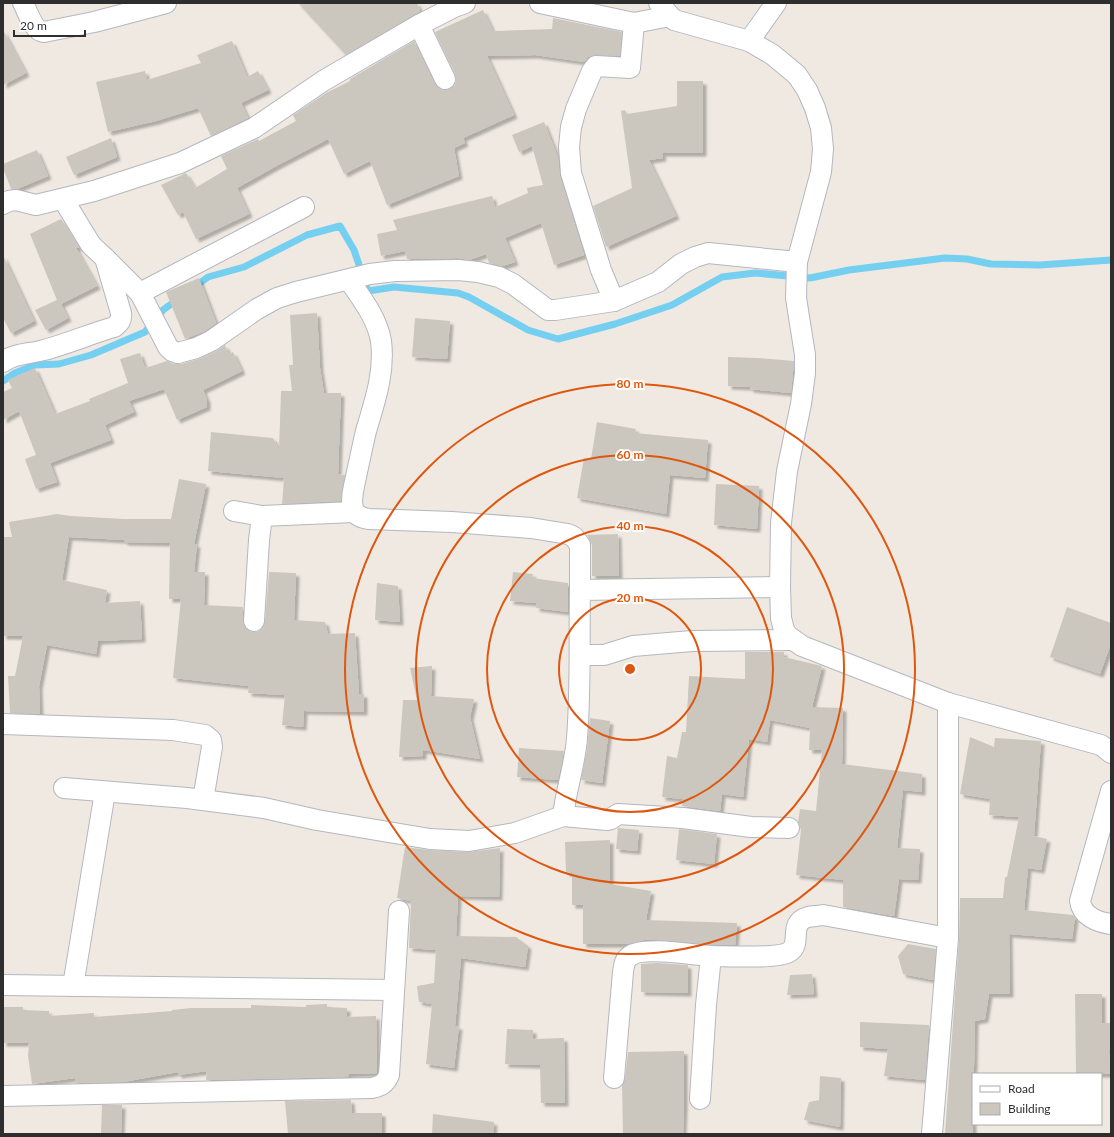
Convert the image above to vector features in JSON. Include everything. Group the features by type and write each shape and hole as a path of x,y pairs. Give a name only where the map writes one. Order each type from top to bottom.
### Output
{"street":[{"path":"23,3 35,27 44,32 94,22 166,3"},
{"path":"3,204 16,200 36,205 63,199 94,191 180,163 247,131 323,81 419,25 465,3"},
{"path":"540,3 634,23 664,10 674,20 748,41 773,55 797,75 807,90 815,108 821,128 823,149 820,172 797,262 796,298 805,355 805,373 801,404 787,471 781,523 781,618 784,630 788,636 802,646 948,703 1101,745 1111,753"},
{"path":"748,41 776,3"},
{"path":"614,301 601,270 571,173 569,147 571,127 576,109 592,71 596,66 630,68 634,23"},
{"path":"419,25 445,79"},
{"path":"63,199 90,245 140,293 168,347 172,351 178,353 196,348 211,341 257,309 277,298 370,274 395,271 478,272 499,277 513,284 548,310 555,310 614,301 658,282 681,264 695,257 708,253 797,262"},
{"path":"140,293 304,207"},
{"path":"3,362 15,355 45,350 114,327 120,323 122,319 121,313 105,258"},
{"path":"349,280 372,315 378,330 381,343 382,368 354,486 352,506 354,512 358,516 369,519 452,522 531,528 568,534 574,537 580,545 580,655 577,738 563,816"},
{"path":"234,511 262,516 354,512"},
{"path":"254,621 253,608 262,516"},
{"path":"580,590 780,587"},
{"path":"580,655 604,654 633,646 692,641 793,640"},
{"path":"932,1134 948,938 948,703"},
{"path":"3,724 173,730 205,735 211,740 212,747 203,800"},
{"path":"64,788 203,800 264,808 317,820 430,839 469,841 515,833 563,816 607,820 618,814 684,818 751,827 789,828"},
{"path":"1111,791 1080,900 1081,906 1089,917 1100,922 1111,924"},
{"path":"73,986 105,792"},
{"path":"3,1096 372,1088 380,1086 386,1083 389,1075 399,911"},
{"path":"614,1078 624,962 629,956 636,953 653,951 711,956 767,956 788,953 795,943 797,925 801,920 808,917 823,915 948,938"},
{"path":"700,1099 706,1005 711,956"},
{"path":"3,985 394,990"}],"building":[{"path":"298,3 417,3 420,11 346,55"},
{"path":"483,10 493,31 552,29 553,18 622,32 620,56 596,55 588,57 584,62 535,55 487,56 514,115 463,138 465,143 454,148 459,176 387,205 370,161 344,174 328,139 237,188 249,214 196,239 183,212 178,215 161,185 186,173 195,188 227,169 221,156 258,139 259,141 296,121 293,115 326,93 350,81 350,79 414,41 435,84 439,89 450,89 455,85 455,74 435,32"},
{"path":"3,30 26,73 3,85"},
{"path":"232,41 247,77 258,71 268,90 241,103 248,118 211,136 198,108 156,121 108,132 96,82 145,71 147,80 201,63 197,55"},
{"path":"677,81 703,81 703,153 662,153 663,158 649,160 676,216 606,247 593,206 632,188 621,111 625,110 627,114 677,106"},
{"path":"544,122 558,158 560,176 584,255 554,265 541,223 505,238 515,262 503,266 489,263 486,254 469,260 458,258 407,259 405,251 381,256 377,234 397,230 393,220 492,196 495,207 528,193 527,188 543,185 532,146 519,152 512,135"},
{"path":"111,138 117,157 74,175 66,157"},
{"path":"37,150 48,176 17,189 11,189 3,168 3,164"},
{"path":"61,219 79,247 76,248 97,286 61,304 68,318 46,330 35,310 57,300 30,234"},
{"path":"3,255 34,321 11,333 3,318"},
{"path":"199,278 216,323 205,331 185,339 166,292"},
{"path":"317,313 320,368 324,393 341,393 338,474 345,475 341,501 282,504 284,478 208,471 211,432 273,438 279,450 281,391 292,391 289,365 293,365 290,315"},
{"path":"415,318 450,321 447,359 412,357"},
{"path":"225,345 229,354 233,352 242,371 203,390 207,400 207,407 177,420 164,389 129,401 134,412 105,425 111,440 50,463 57,482 36,489 25,459 36,455 19,411 3,420 3,392 12,388 8,380 35,368 55,414 90,401 89,399 128,383 120,359 140,353 145,368 167,361 174,364 181,364 201,358"},
{"path":"728,357 794,361 791,393 750,389 750,387 728,386"},
{"path":"597,422 636,429 635,433 708,440 705,478 670,475 666,514 577,498 584,458 591,459"},
{"path":"179,479 206,484 194,544 197,544 194,572 205,572 204,605 243,607 244,626 248,631 259,631 263,628 265,622 269,572 296,573 294,620 325,622 328,634 355,633 359,694 364,694 364,712 304,711 303,727 282,725 285,695 248,693 249,686 173,678 181,599 169,599 170,543 124,542 124,540 69,537 62,580 107,590 105,603 140,601 142,639 98,641 96,654 47,645 39,686 40,714 10,713 8,676 15,676 23,636 3,636 3,537 12,537 9,522 57,514 124,519 171,519"},
{"path":"716,484 759,486 757,529 714,525"},
{"path":"618,534 619,576 592,576 592,545 587,535"},
{"path":"513,572 533,574 532,578 568,583 568,612 536,608 537,603 510,601"},
{"path":"377,583 398,586 400,622 375,620"},
{"path":"1067,607 1111,623 1111,643 1100,674 1050,657"},
{"path":"745,652 784,652 784,657 822,666 812,707 843,708 842,764 922,774 922,792 903,790 897,848 920,849 918,880 899,879 894,916 843,907 843,880 796,875 801,830 798,822 800,809 816,811 822,750 809,750 810,728 770,720 767,742 749,739 743,797 722,794 720,811 682,806 683,799 662,797 667,756 677,758 682,732 686,732 689,676 745,679"},
{"path":"432,666 431,696 474,699 470,717 480,759 423,750 423,756 399,757 403,700 417,700 410,668"},
{"path":"590,718 610,721 602,783 581,780 587,749"},
{"path":"970,737 994,747 995,738 1041,741 1034,836 1047,839 1041,870 1028,868 1024,910 1073,915 1075,917 1072,939 1009,934 1010,994 989,994 985,1019 975,1021 971,1107 973,1134 945,1134 959,939 960,898 1003,898 1005,877 1007,877 1019,817 989,815 990,799 960,794"},
{"path":"519,748 564,751 558,780 517,777"},
{"path":"618,828 639,830 637,851 616,849"},
{"path":"679,829 717,834 714,864 676,860"},
{"path":"610,840 610,884 651,891 646,920 737,923 735,945 712,945 657,940 644,940 628,944 583,944 583,905 572,905 572,872 566,873 565,842"},
{"path":"405,847 468,852 500,848 499,897 458,896 456,936 516,937 528,946 525,967 461,958 455,1026 459,1026 454,1068 426,1064 432,1004 419,1002 417,986 434,983 436,950 409,948 411,901 397,898"},
{"path":"908,944 936,949 933,980 903,974 898,956"},
{"path":"657,963 688,965 688,993 641,992 641,964"},
{"path":"812,974 814,994 787,995 790,975"},
{"path":"1075,994 1102,994 1102,1023 1111,1023 1111,1051 1109,1051 1110,1074 1076,1073"},
{"path":"327,1004 327,1007 347,1008 347,1017 376,1016 377,1073 348,1074 349,1077 206,1080 207,1071 178,1075 178,1072 123,1082 75,1083 75,1078 32,1084 28,1056 29,1043 3,1043 3,1007 23,1007 23,1010 49,1011 49,1016 94,1013 94,1017 172,1011 191,1008 251,1008 251,1005 306,1007 306,1005"},
{"path":"860,1022 929,1025 925,1080 884,1076 888,1049 860,1047"},
{"path":"507,1029 533,1030 533,1039 564,1038 565,1103 541,1103 540,1065 505,1064"},
{"path":"684,1051 683,1134 623,1134 622,1086 625,1079 628,1052"},
{"path":"820,1076 841,1078 840,1127 804,1120 809,1102 819,1100"},
{"path":"351,1100 352,1113 382,1113 382,1134 288,1134 285,1101"},
{"path":"102,1105 122,1105 121,1134 101,1134"},
{"path":"433,1114 494,1122 493,1134 432,1134"}],"waterway":[{"path":"193,288 208,277 244,267 307,235 340,226 354,250 368,291 394,287 458,293 469,297 528,330 558,339 615,324 672,305 722,277 755,273 810,278 849,270 945,258 967,259 991,264 1040,265 1111,260"},
{"path":"3,381 15,373 35,365 59,364 91,355 145,332 163,310 178,299"}]}
